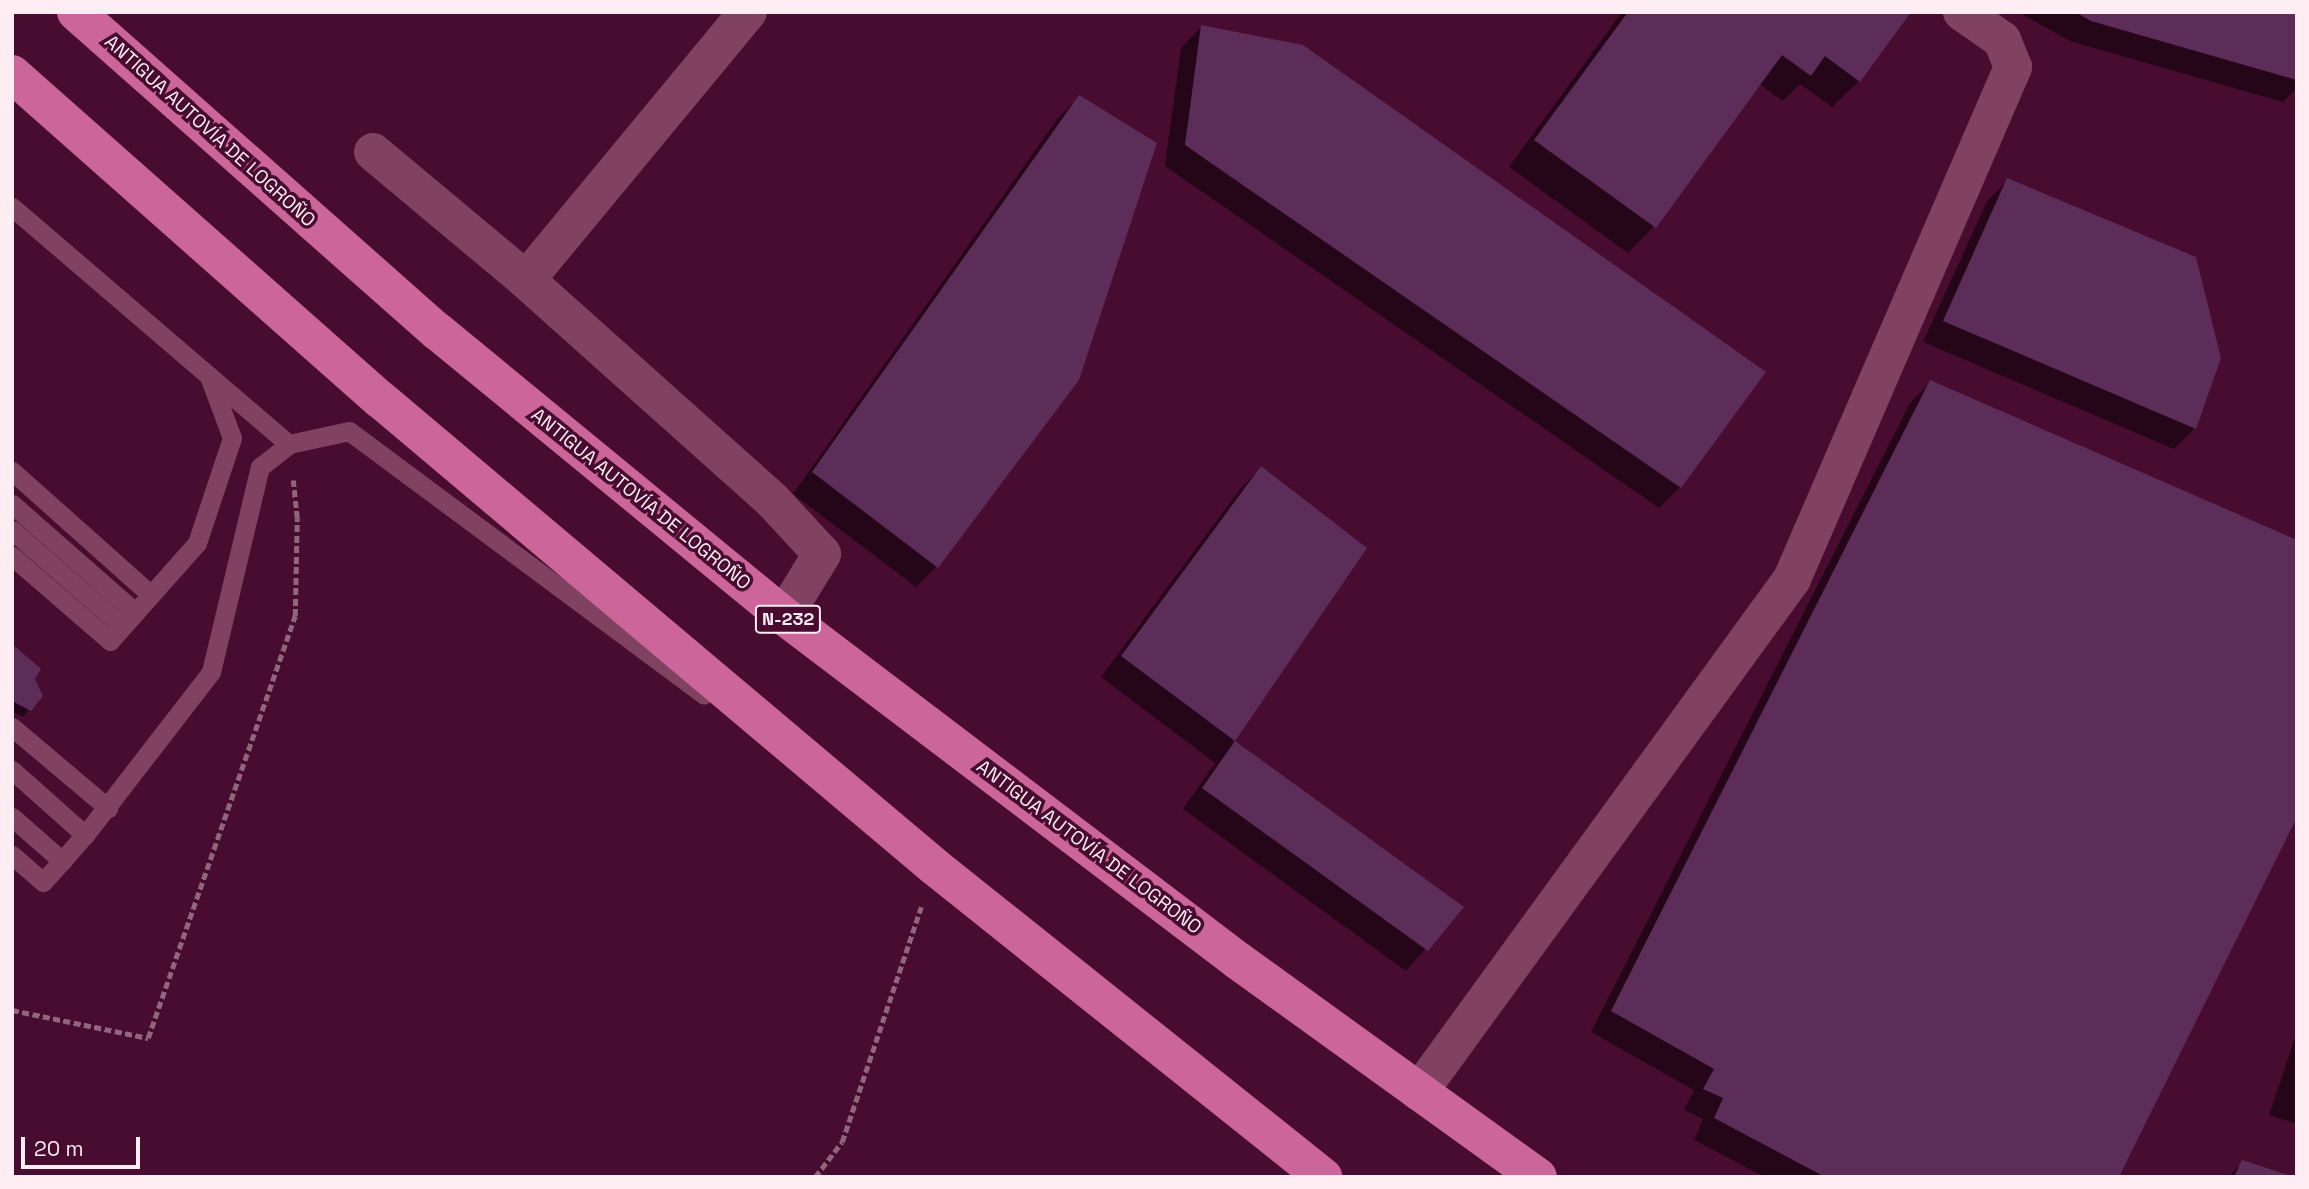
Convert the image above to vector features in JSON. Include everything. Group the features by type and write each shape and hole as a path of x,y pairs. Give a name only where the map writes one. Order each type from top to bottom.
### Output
{"highway":[{"name":"ANTIGUA AUTOVÍA DE LOGROÑO","path":"76,12 437,331 784,615 1226,952 1538,1177"},
{"path":"12,74 381,400 935,867 1324,1177"}],"street":[{"path":"526,279 748,12"},
{"path":"1419,1092 1792,579 2013,66 2002,40 1962,12"},
{"path":"373,152 526,279 773,501 821,554 784,615"}],"lane":[{"path":"12,207 289,444"},
{"path":"12,556 110,640 197,542 232,438 210,377"},
{"path":"12,855 43,883 108,808 211,672 260,467 289,444 349,431 935,867"},
{"path":"12,471 150,594"},
{"path":"12,504 128,619"},
{"path":"12,530 128,619"},
{"path":"12,727 108,808"},
{"path":"12,770 85,835"},
{"path":"12,817 62,861"}],"path":[{"path":"12,1010 148,1038 295,616 297,517 289,444"},
{"path":"815,1177 842,1142 935,867"}],"building":[{"path":"1628,12 1911,12 1860,82 1825,56 1811,76 1782,55 1656,228 1534,140"},
{"path":"2075,12 2297,12 2297,80 2091,21"},
{"path":"1201,25 1303,45 1766,372 1681,488 1185,145"},
{"path":"1079,95 1157,143 1079,380 938,568 812,472"},
{"path":"2007,178 2196,257 2221,358 2196,429 1943,321"},
{"path":"1930,380 2297,540 2297,817 2119,1177 1825,1177 1714,1118 1723,1098 1703,1089 1714,1069 1611,1011"},
{"path":"1261,466 1367,548 1235,741 1121,656"},
{"path":"12,644 41,669 35,679 43,696 31,711 12,701"},
{"path":"1235,741 1464,907 1428,951 1202,788"},
{"path":"2242,1160 2291,1176 2291,1177 2234,1177"}]}
